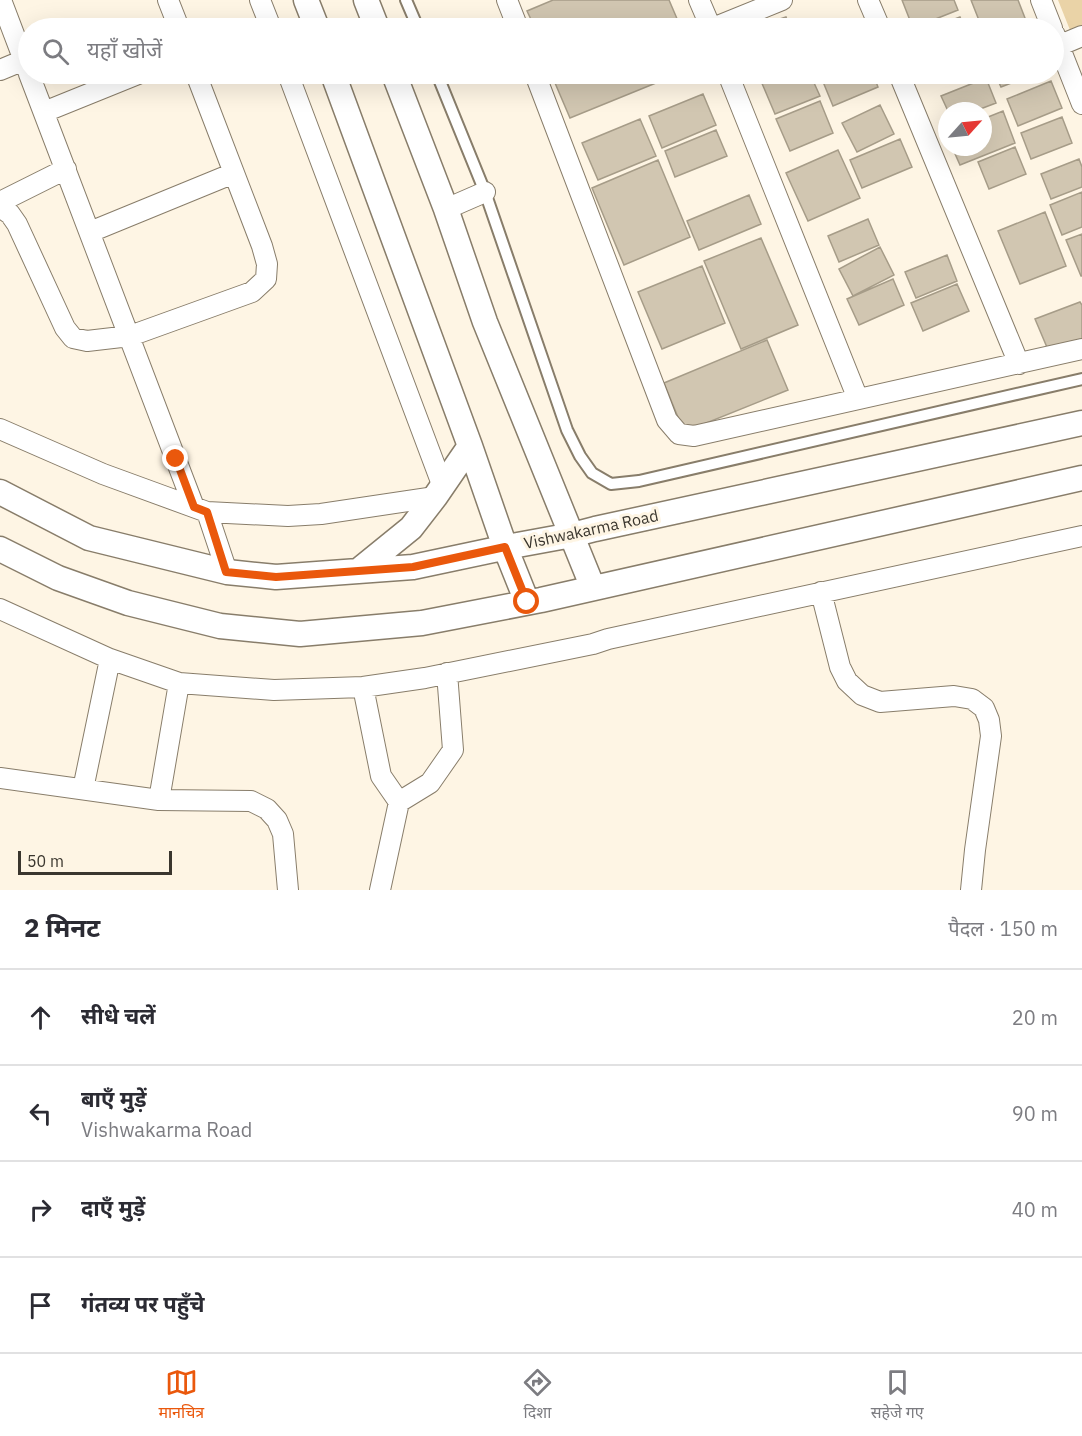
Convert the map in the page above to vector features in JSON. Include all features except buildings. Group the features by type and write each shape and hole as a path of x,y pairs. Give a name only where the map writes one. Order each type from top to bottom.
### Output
{"street":[{"path":"1,0 18,44"},
{"path":"168,0 175,18"},
{"path":"260,0 267,18"},
{"path":"306,0 313,18"},
{"path":"366,0 373,18"},
{"path":"507,0 514,18"},
{"path":"699,0 707,18"},
{"path":"737,18 782,0"},
{"path":"868,0 876,18"},
{"path":"1041,0 1048,18"},
{"path":"1064,36 1082,36"},
{"path":"1064,60 1082,104"},
{"path":"0,70 18,69"},
{"path":"33,84 130,336 226,572"},
{"path":"44,112 113,84"},
{"path":"0,207 10,214 17,224 64,328 73,338 87,341 130,336 252,292 266,279 267,264 200,84"},
{"path":"292,84 439,492"},
{"path":"337,84 527,602"},
{"path":"398,84 486,322 593,588"},
{"path":"539,84 667,420 679,434 694,436 1082,349"},
{"path":"732,84 858,399"},
{"path":"903,84 1019,364"},
{"path":"0,202 66,169"},
{"path":"90,232 234,173"},
{"path":"446,209 485,192"},
{"name":"Vishwakarma Road","path":"0,492 89,538 226,572 276,577 413,567 572,535 1082,423"},
{"path":"0,429 103,474 200,509 288,516 321,514 439,492"},
{"path":"358,571 411,528 470,446"},
{"path":"0,549 58,578 128,603 220,626 300,634 422,623 593,588 1082,478"},
{"path":"0,609 110,659 179,683 274,690 363,687 593,644 1082,536"},
{"path":"821,592 840,667 847,681 862,695 880,702 954,696 972,699 984,708 989,720 991,736 971,890"},
{"path":"83,789 110,659"},
{"path":"380,890 399,802 430,783 453,750 447,673"},
{"path":"159,800 179,683"},
{"path":"363,687 381,776 399,802"},
{"path":"0,778 159,800 251,801 267,808 277,820 283,834 288,890"},
{"path":"275,890 286,863"}],"lane":[{"path":"406,0 414,18"},
{"path":"440,84 485,192 567,430 580,456 592,472 611,483 639,481 1082,379"}],"shaded area":[{"path":"1058,0 1082,0 1082,25 1070,30"}],"route":[{"path":"176,459 194,507 207,512 226,572 276,577 413,567 505,547 527,602"}]}
